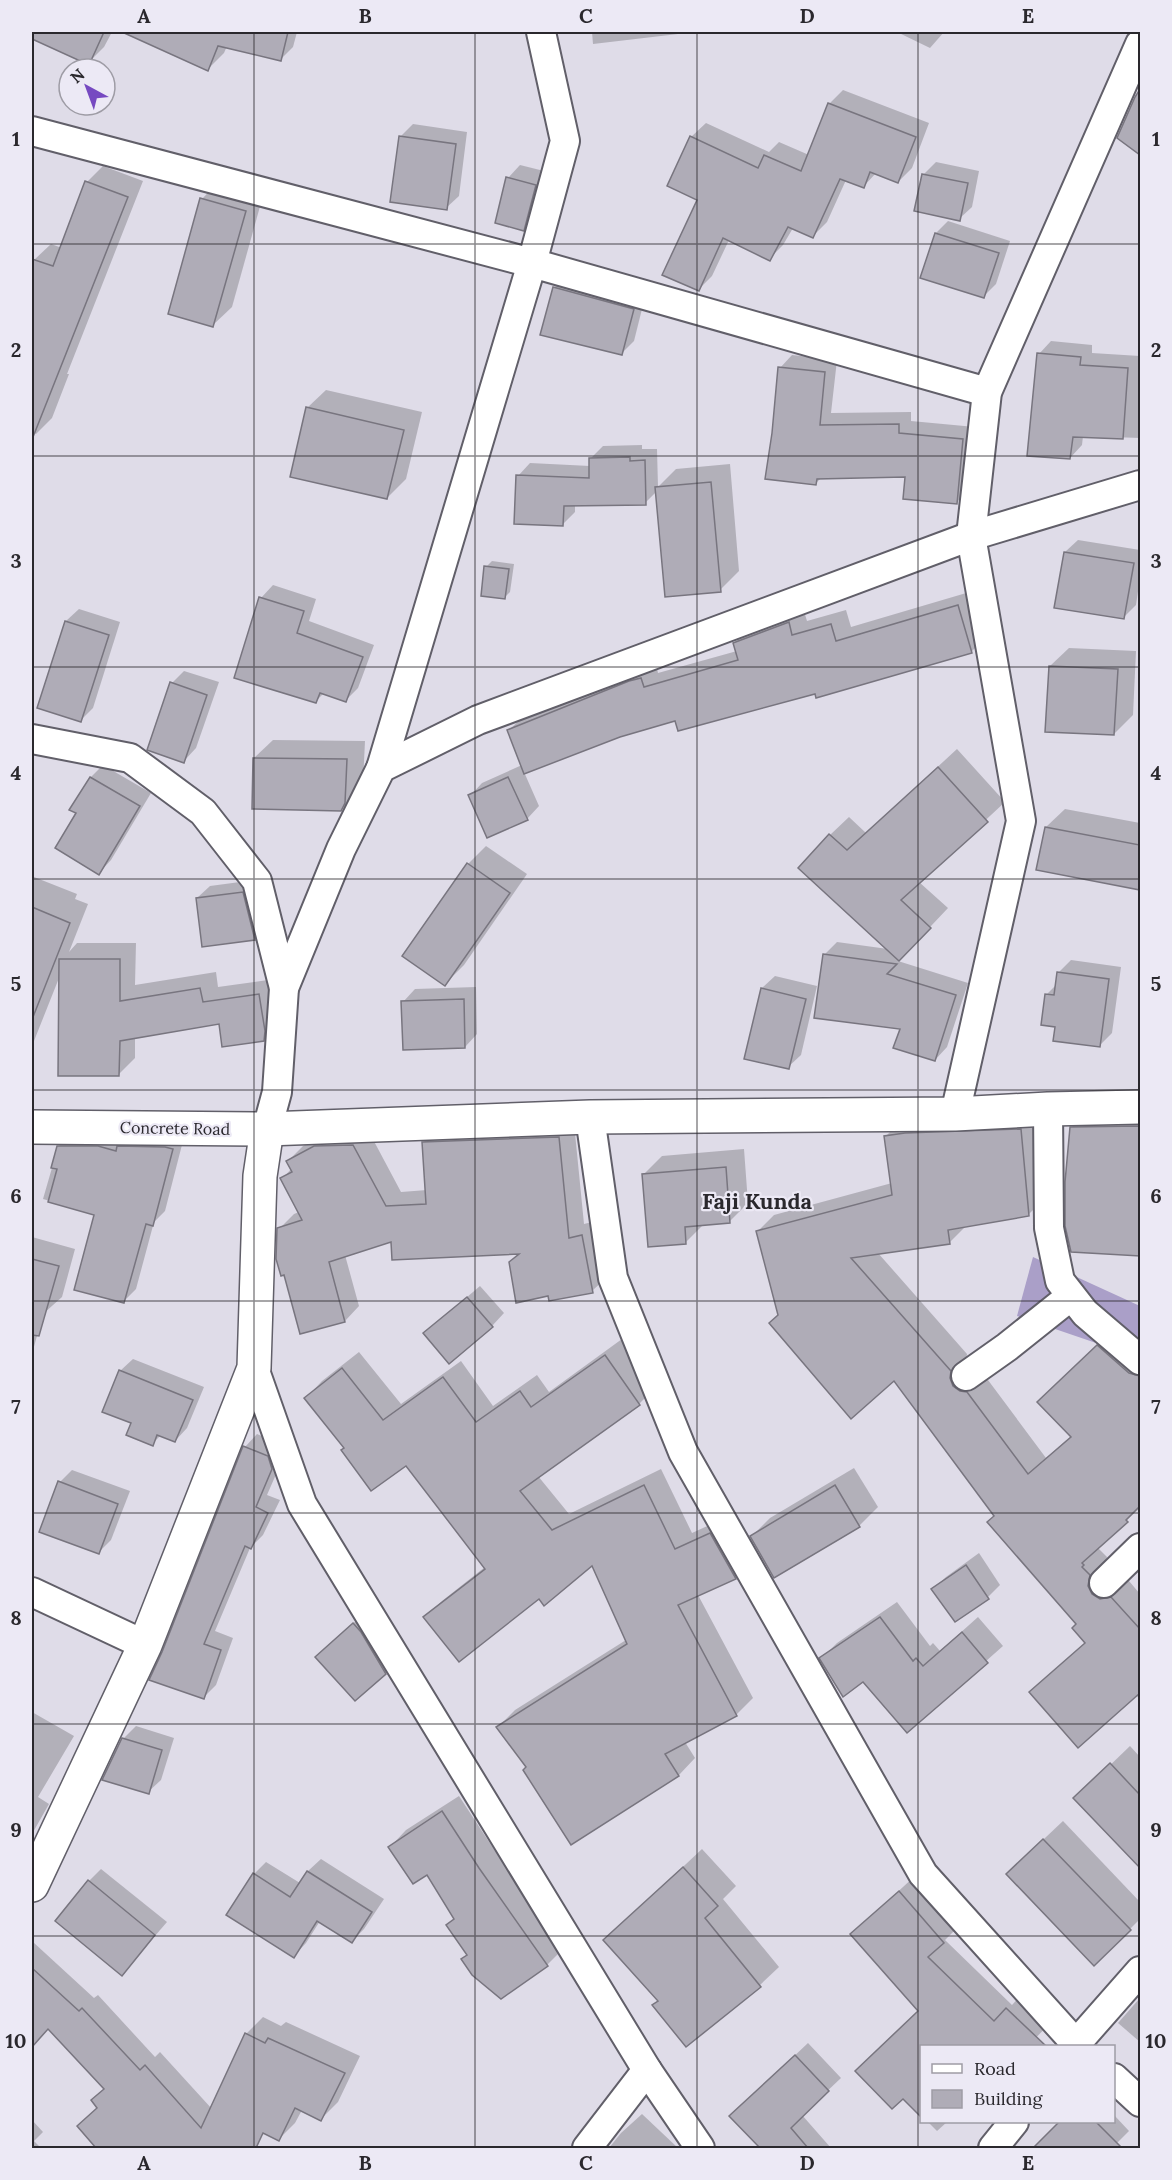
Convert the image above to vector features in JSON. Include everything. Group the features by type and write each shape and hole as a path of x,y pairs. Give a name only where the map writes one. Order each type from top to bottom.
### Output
{"street":[{"path":"284,988 341,849 381,768 532,263 565,141 541,32"},
{"path":"955,1114 1021,821 971,536 987,392 1140,44"},
{"path":"32,131 532,263 987,392"},
{"path":"381,768 478,720 971,536 1140,485"},
{"path":"32,739 130,758 203,812 257,881 284,988 277,1092 267,1129 260,1176 254,1368 145,1645 32,1885"},
{"name":"Concrete Road","path":"32,1127 267,1129 590,1117 955,1114 1140,1107"},
{"path":"1048,1109 1049,1228 1060,1281 1085,1313 1140,1360"},
{"path":"590,1117 613,1278 683,1452 923,1874 1075,2045"},
{"path":"966,1376 1071,1296"},
{"path":"254,1368 302,1504 647,2070 700,2148"},
{"path":"1104,1583 1140,1548"},
{"path":"32,1592 145,1645"},
{"path":"1077,2045 1140,1971"},
{"path":"587,2148 647,2070"},
{"path":"1115,2080 1140,2102"},
{"path":"993,2148 1012,2123"}],"shaded area":[{"path":"1033,1257 1140,1306 1140,1358 1017,1316"}],"building":[{"path":"32,32 104,32 93,57 71,57 32,39"},
{"path":"122,32 288,32 281,61 218,46 208,71"},
{"path":"1140,89 1140,155 1117,138"},
{"path":"828,103 916,137 898,183 870,172 864,188 840,179 813,238 788,227 770,261 723,238 699,291 662,275 697,200 667,186 690,136 758,168 764,155 801,171"},
{"path":"399,136 456,144 447,210 390,202"},
{"path":"922,174 968,183 960,221 914,211"},
{"path":"506,177 536,185 524,231 495,223"},
{"path":"85,181 128,197 32,437 32,259 53,266"},
{"path":"200,198 246,211 213,327 168,314"},
{"path":"935,233 999,253 984,298 920,278"},
{"path":"553,287 634,309 622,355 540,335"},
{"path":"1037,353 1081,357 1080,365 1128,368 1123,439 1073,437 1070,459 1027,456"},
{"path":"778,367 825,372 820,425 899,424 899,433 963,439 957,504 903,499 905,477 817,479 816,485 765,479"},
{"path":"306,407 404,430 387,499 290,477"},
{"path":"630,457 630,461 645,460 646,505 564,506 563,526 514,524 516,475 589,478 589,458"},
{"path":"711,482 721,592 665,597 655,487"},
{"path":"1064,552 1134,563 1124,619 1054,608"},
{"path":"484,566 509,569 505,599 481,596"},
{"path":"259,597 304,611 297,633 363,657 346,702 320,693 316,703 234,678"},
{"path":"958,605 972,653 816,698 815,694 678,731 675,721 620,737 524,774 507,730 629,681 641,678 644,687 738,660 733,643 789,622 792,635 831,624 836,641"},
{"path":"65,621 109,635 81,722 37,708"},
{"path":"1049,666 1118,669 1114,735 1045,732"},
{"path":"170,682 207,695 184,763 147,750"},
{"path":"253,758 347,759 345,803 341,811 252,809"},
{"path":"938,767 988,822 901,900 931,928 899,961 798,868 829,834 847,850"},
{"path":"90,777 140,806 99,875 55,848 76,813 69,810"},
{"path":"508,777 528,820 487,838 468,795"},
{"path":"1045,827 1140,845 1140,890 1036,870"},
{"path":"467,863 510,893 445,986 402,956"},
{"path":"243,892 255,940 202,947 196,898"},
{"path":"32,907 70,923 33,1017 32,1016"},
{"path":"823,954 897,964 887,974 956,995 935,1061 893,1048 900,1029 814,1018"},
{"path":"59,959 120,959 120,1001 200,988 203,1002 259,994 265,1031 264,1041 222,1047 219,1024 120,1041 119,1076 58,1076"},
{"path":"1057,972 1109,979 1100,1047 1053,1041 1055,1027 1041,1025 1045,994 1054,995"},
{"path":"761,988 806,999 789,1069 744,1059"},
{"path":"464,999 465,1048 403,1050 401,1001"},
{"path":"1140,1126 1140,1256 1071,1252 1065,1226 1065,1182 1070,1127"},
{"path":"1021,1129 1029,1216 948,1230 950,1244 851,1258 951,1371 950,1378 953,1386 960,1391 967,1392 1028,1474 1071,1437 1037,1402 1097,1345 1129,1373 1140,1376 1140,1506 1126,1520 1128,1522 1082,1563 1084,1565 1082,1567 1090,1575 1088,1586 1092,1594 1100,1599 1111,1597 1140,1629 1140,1693 1078,1748 1029,1692 1085,1643 1072,1628 1076,1624 987,1522 994,1516 894,1381 851,1419 769,1323 778,1315 756,1231 892,1195 884,1136 905,1133"},
{"path":"559,1137 569,1238 582,1235 593,1293 549,1301 548,1296 516,1303 509,1262 519,1254 392,1260 391,1242 329,1262 345,1322 300,1334 284,1275 281,1276 276,1259 277,1228 302,1220 280,1178 292,1172 286,1161 314,1146 353,1145 386,1206 426,1204 422,1142"},
{"path":"57,1146 98,1146 116,1151 117,1146 173,1149 153,1226 146,1224 124,1303 74,1290 94,1215 48,1202 57,1169 51,1168"},
{"path":"726,1167 730,1223 685,1227 686,1244 648,1247 642,1174"},
{"path":"32,1259 59,1266 39,1336 32,1335"},
{"path":"467,1297 493,1327 449,1364 423,1333"},
{"path":"605,1355 640,1405 520,1491 552,1530 644,1485 675,1549 710,1533 736,1579 678,1605 737,1716 665,1754 679,1776 571,1845 523,1770 526,1767 496,1727 627,1644 592,1566 544,1606 539,1599 459,1662 423,1617 485,1569 406,1466 371,1491 341,1450 344,1448 304,1398 342,1368 383,1420 443,1377 476,1422 520,1391 531,1407"},
{"path":"119,1370 193,1400 175,1442 157,1435 153,1446 126,1435 131,1423 102,1412"},
{"path":"243,1446 268,1456 272,1469 256,1507 268,1513 251,1549 245,1546 204,1644 221,1650 204,1699 149,1680"},
{"path":"58,1481 118,1504 99,1554 39,1532"},
{"path":"835,1485 860,1527 774,1578 750,1536"},
{"path":"966,1565 989,1599 955,1622 931,1589"},
{"path":"880,1617 913,1661 916,1658 923,1666 962,1632 988,1663 907,1733 863,1682 843,1697 819,1658"},
{"path":"353,1623 361,1632 386,1674 355,1701 315,1657"},
{"path":"122,1738 162,1750 149,1794 102,1780"},
{"path":"1110,1763 1140,1795 1140,1868 1073,1798"},
{"path":"442,1811 548,1966 501,1999 472,1975 461,1959 467,1955 446,1925 454,1919 427,1875 413,1884 388,1847"},
{"path":"1043,1839 1131,1930 1094,1966 1006,1874"},
{"path":"683,1867 718,1906 705,1918 761,1987 686,2047 652,2005 658,2001 603,1940"},
{"path":"307,1871 372,1912 352,1943 317,1921 294,1958 226,1915 253,1873 290,1897"},
{"path":"88,1880 155,1935 122,1976 55,1921"},
{"path":"899,1891 944,1943 928,1957 994,2021 1006,2008 1045,2045 920,2045 920,2116 903,2099 892,2109 855,2071 918,2011 850,1934"},
{"path":"32,1968 79,2011 82,2008 140,2070 145,2065 201,2128 245,2033 265,2043 268,2038 345,2073 321,2121 295,2108 279,2141 263,2133 256,2148 96,2148 77,2126 97,2108 91,2100 104,2089 48,2029 32,2047"},
{"path":"795,2055 829,2091 791,2128 808,2148 760,2148 729,2116"},
{"path":"1058,2123 1097,2123 1122,2148 1033,2148"}],"district":[{"name":"Faji Kunda","path":"757,1201"}]}
